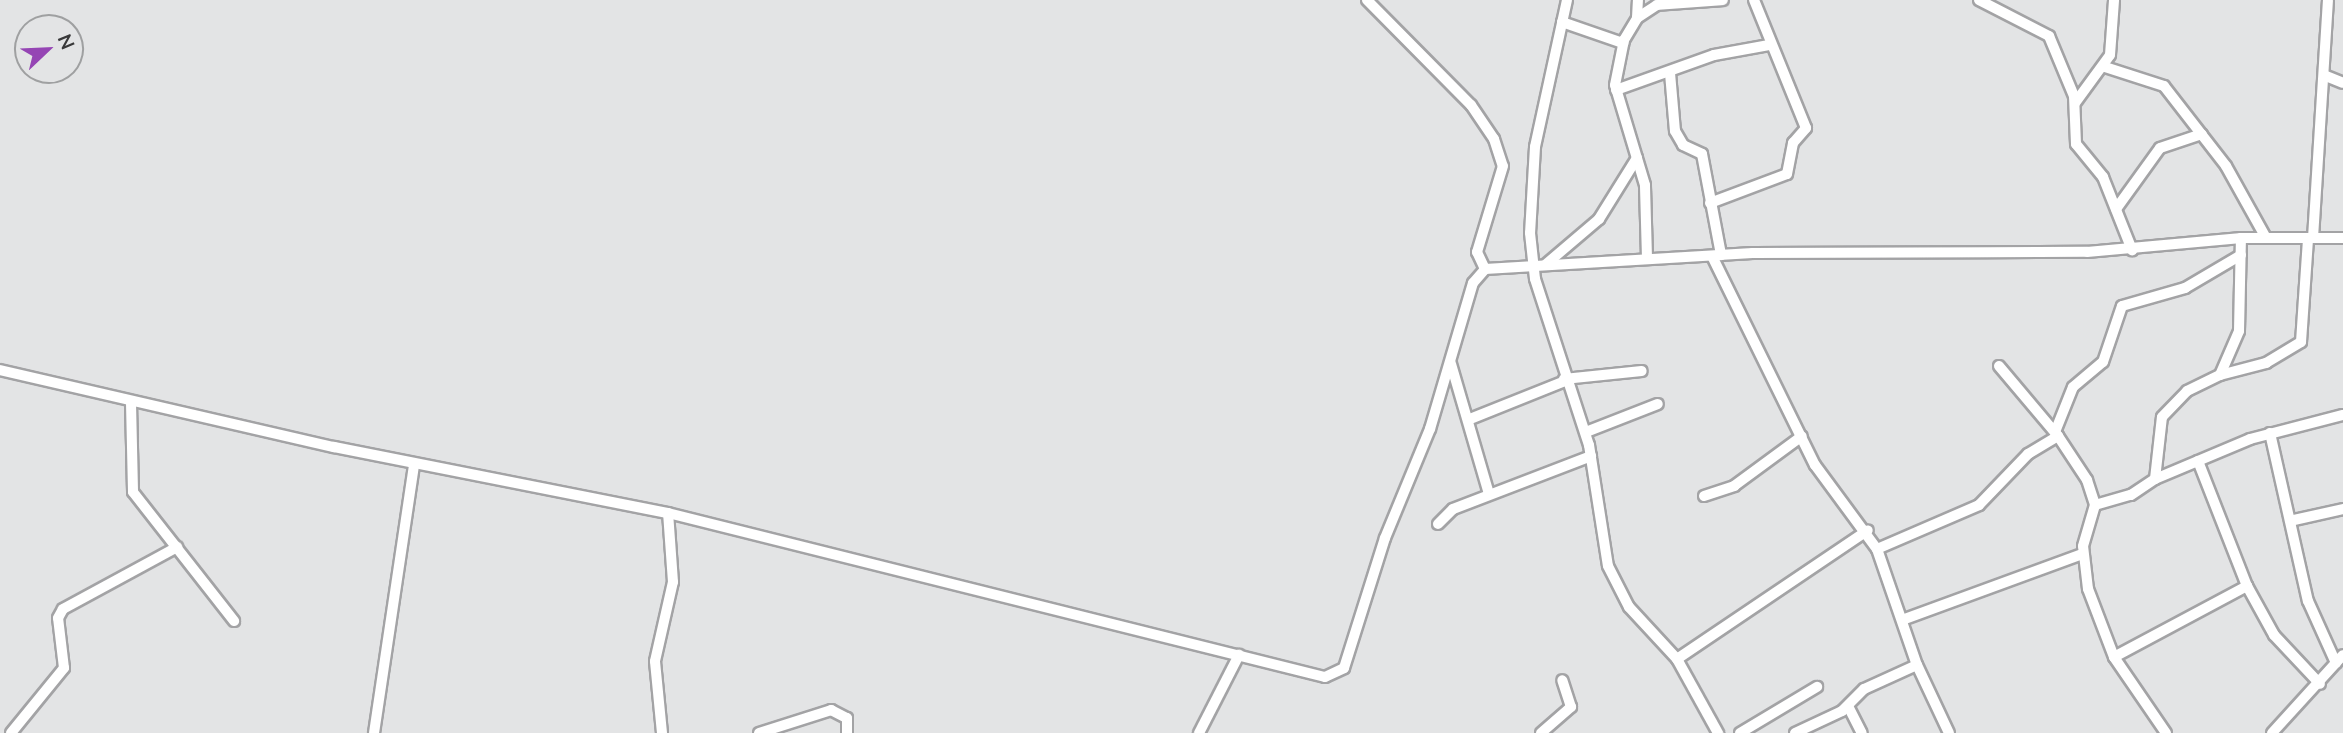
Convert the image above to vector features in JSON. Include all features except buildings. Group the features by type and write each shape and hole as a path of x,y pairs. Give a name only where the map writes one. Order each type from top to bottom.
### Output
{"street":[{"path":"1367,0 1471,105 1500,151 1502,173 1476,252 1486,269"},
{"path":"1567,0 1535,147 1533,266 1564,380 1586,432 1608,566 1629,607 1677,659 1718,733"},
{"path":"1638,0 1637,18 1623,43 1616,90 1647,199 1647,258"},
{"path":"1637,18 1657,5 1723,0"},
{"path":"1710,203 1790,170 1793,143 1806,124 1769,45 1754,0"},
{"path":"1979,0 2049,36 2074,105 2076,144 2103,177 2132,250"},
{"path":"2074,105 2105,67 2114,0"},
{"path":"2155,479 2162,417 2187,391 2220,375 2266,363 2301,342 2310,238 2312,176 2326,76 2328,0"},
{"path":"1562,22 1623,43"},
{"path":"1616,90 1670,73 1714,55 1769,45"},
{"path":"2105,67 2157,81 2202,134 2248,198 2266,238"},
{"path":"1670,73 1675,131 1683,145 1700,151 1717,255 1815,465 1868,530 1917,666 1949,733"},
{"path":"2326,76 2343,83"},
{"path":"2116,209 2160,148 2202,134"},
{"path":"1545,265 1599,219 1637,158"},
{"path":"0,370 131,403 414,464 668,513 1325,677 1344,668 1451,364 1473,283 1486,269 1717,255 2132,250 2241,238 2343,238"},
{"path":"2220,375 2239,331 2241,238"},
{"path":"1877,549 1979,505 2028,454 2057,434 2073,387 2103,362 2122,306 2185,288 2241,256"},
{"path":"1451,364 1470,419 1489,494"},
{"path":"1999,366 2057,434 2087,480 2095,505 2082,554 2114,657 2166,733"},
{"path":"1470,419 1564,380 1642,371"},
{"path":"131,403 131,486 234,621"},
{"path":"1586,432 1658,404"},
{"path":"2095,505 2270,433 2343,415"},
{"path":"2270,433 2294,520 2308,601 2340,659 2320,684 2272,733"},
{"path":"1704,496 1734,486 1802,436"},
{"path":"1438,524 1452,509 1591,456"},
{"path":"2198,461 2247,586 2274,635 2320,684"},
{"path":"374,733 414,464"},
{"path":"2294,520 2343,509"},
{"path":"662,733 655,661 673,582 668,513"},
{"path":"1677,659 1868,530"},
{"path":"12,733 64,668 58,618 63,608 177,547"},
{"path":"1902,620 2082,554"},
{"path":"2114,657 2247,586"},
{"path":"1199,733 1239,654"},
{"path":"1796,733 1848,706 1864,689 1917,666"},
{"path":"1541,733 1571,707 1562,680"},
{"path":"1740,733 1817,687"},
{"path":"1848,706 1862,733"},
{"path":"758,733 831,710 848,718 847,733"}]}
